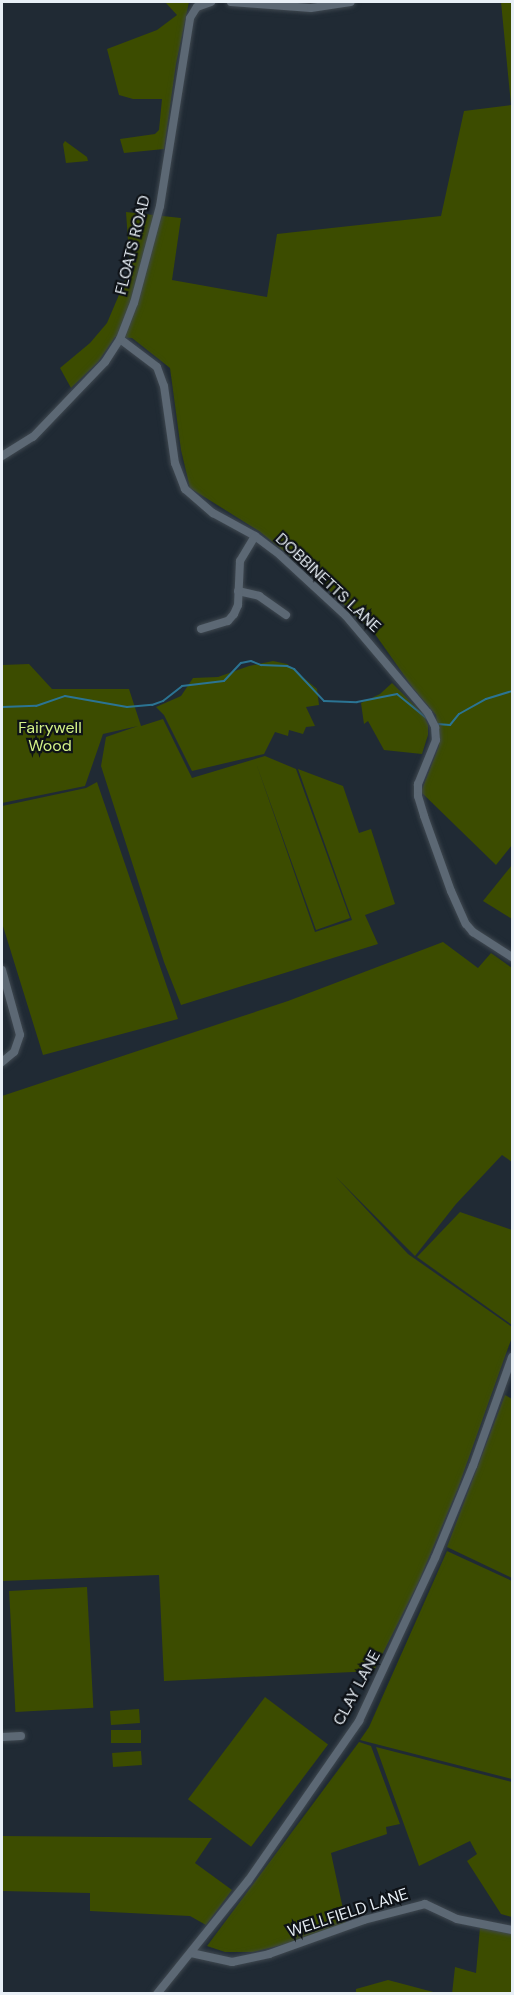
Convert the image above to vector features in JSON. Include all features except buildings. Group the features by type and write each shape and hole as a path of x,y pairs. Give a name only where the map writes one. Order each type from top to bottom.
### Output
{"street":[{"name":"FLOATS ROAD","path":"2,456 33,437 105,362 120,339 134,303 160,206 190,18 197,7 211,2"},
{"path":"231,2 310,8 351,2"},
{"name":"DOBBINETTS LANE","path":"120,339 157,367 164,386 176,470 185,489 213,513 255,537 280,555 346,616 428,713 435,727 436,740 418,784 418,796 424,816 451,891 466,924 473,932 513,957"},
{"path":"201,629 228,621 238,605 240,561 255,537"},
{"path":"238,591 259,596 286,615"},
{"path":"2,970 20,1035 14,1052 2,1062"},
{"name":"CLAY LANE","path":"158,1994 248,1881 359,1721 440,1548 513,1357"},
{"path":"2,1737 21,1736"},
{"name":"WELLFIELD LANE","path":"191,1953 232,1962 259,1956 364,1920 425,1904 458,1918 513,1930"}],"green space":[{"path":"165,2 189,2 176,64 164,149 124,153 120,139 155,134 159,130 162,99 133,99 119,95 107,49 157,30 177,15"},
{"path":"501,2 512,2 512,845 496,865 421,792 439,746 436,715 413,688 375,634 311,573 259,531 190,488 181,450 170,368 132,338 115,337 98,362 71,388 60,368 90,343 107,323 130,269 126,212 181,218 172,280 267,297 277,234 441,216 464,111 511,105"},
{"path":"65,141 87,157 88,161 66,163 63,144"},
{"path":"273,661 287,664 317,689 319,705 306,707 315,726 306,727 303,734 289,730 288,736 275,732 264,754 192,771 164,715 156,707 181,696 193,678 218,677 249,666"},
{"name":"Fairywell Wood","path":"29,664 52,689 129,689 141,726 163,719 192,778 265,756 296,769 350,918 316,930 256,763 315,932 352,920 298,769 343,786 359,833 371,829 395,904 365,915 378,944 181,1005 164,962 101,766 106,737 138,726 103,734 85,786 2,803 2,665"},
{"path":"392,683 423,714 428,725 428,735 422,754 384,750 368,721 364,724 361,703 380,694"},
{"path":"97,782 178,1019 43,1055 2,923 2,806 86,788"},
{"path":"512,865 512,919 483,901"},
{"path":"443,942 478,968 491,953 512,968 512,1162 502,1155 456,1204 415,1256 336,1177 408,1254 512,1327 512,1337 458,1488 419,1581 374,1671 164,1681 159,1575 2,1581 2,1096 288,1001"},
{"path":"460,1212 512,1230 512,1325 417,1257"},
{"path":"505,1395 512,1399 512,1578 447,1547"},
{"path":"447,1551 512,1581 512,1779 360,1740 369,1727"},
{"path":"87,1587 93,1708 15,1712 9,1591"},
{"path":"265,1697 328,1745 251,1847 188,1799"},
{"path":"139,1709 140,1723 111,1725 110,1711"},
{"path":"111,1730 141,1730 141,1743 111,1743"},
{"path":"359,1742 371,1746 400,1824 386,1827 387,1834 331,1853 346,1923 290,1943 253,1952 225,1952 207,1946"},
{"path":"376,1747 512,1782 512,1917 501,1914 467,1861 477,1854 470,1841 419,1866"},
{"path":"141,1751 142,1765 113,1767 112,1753"},
{"path":"2,1836 212,1838 195,1863 232,1890 206,1925 190,1916 90,1911 90,1893 2,1891"},
{"path":"480,1927 512,1933 512,1993 452,1994 455,1967 476,1973"},
{"path":"388,1980 437,1993 356,1993 356,1989"}],"waterway":[{"path":"2,707 36,706 65,696 127,707 152,705 163,701 182,686 224,681 241,663 251,661 261,665 287,666 294,669 324,701 357,702 397,694 429,720"},
{"path":"437,724 450,725 459,714 486,699 512,691"}]}
